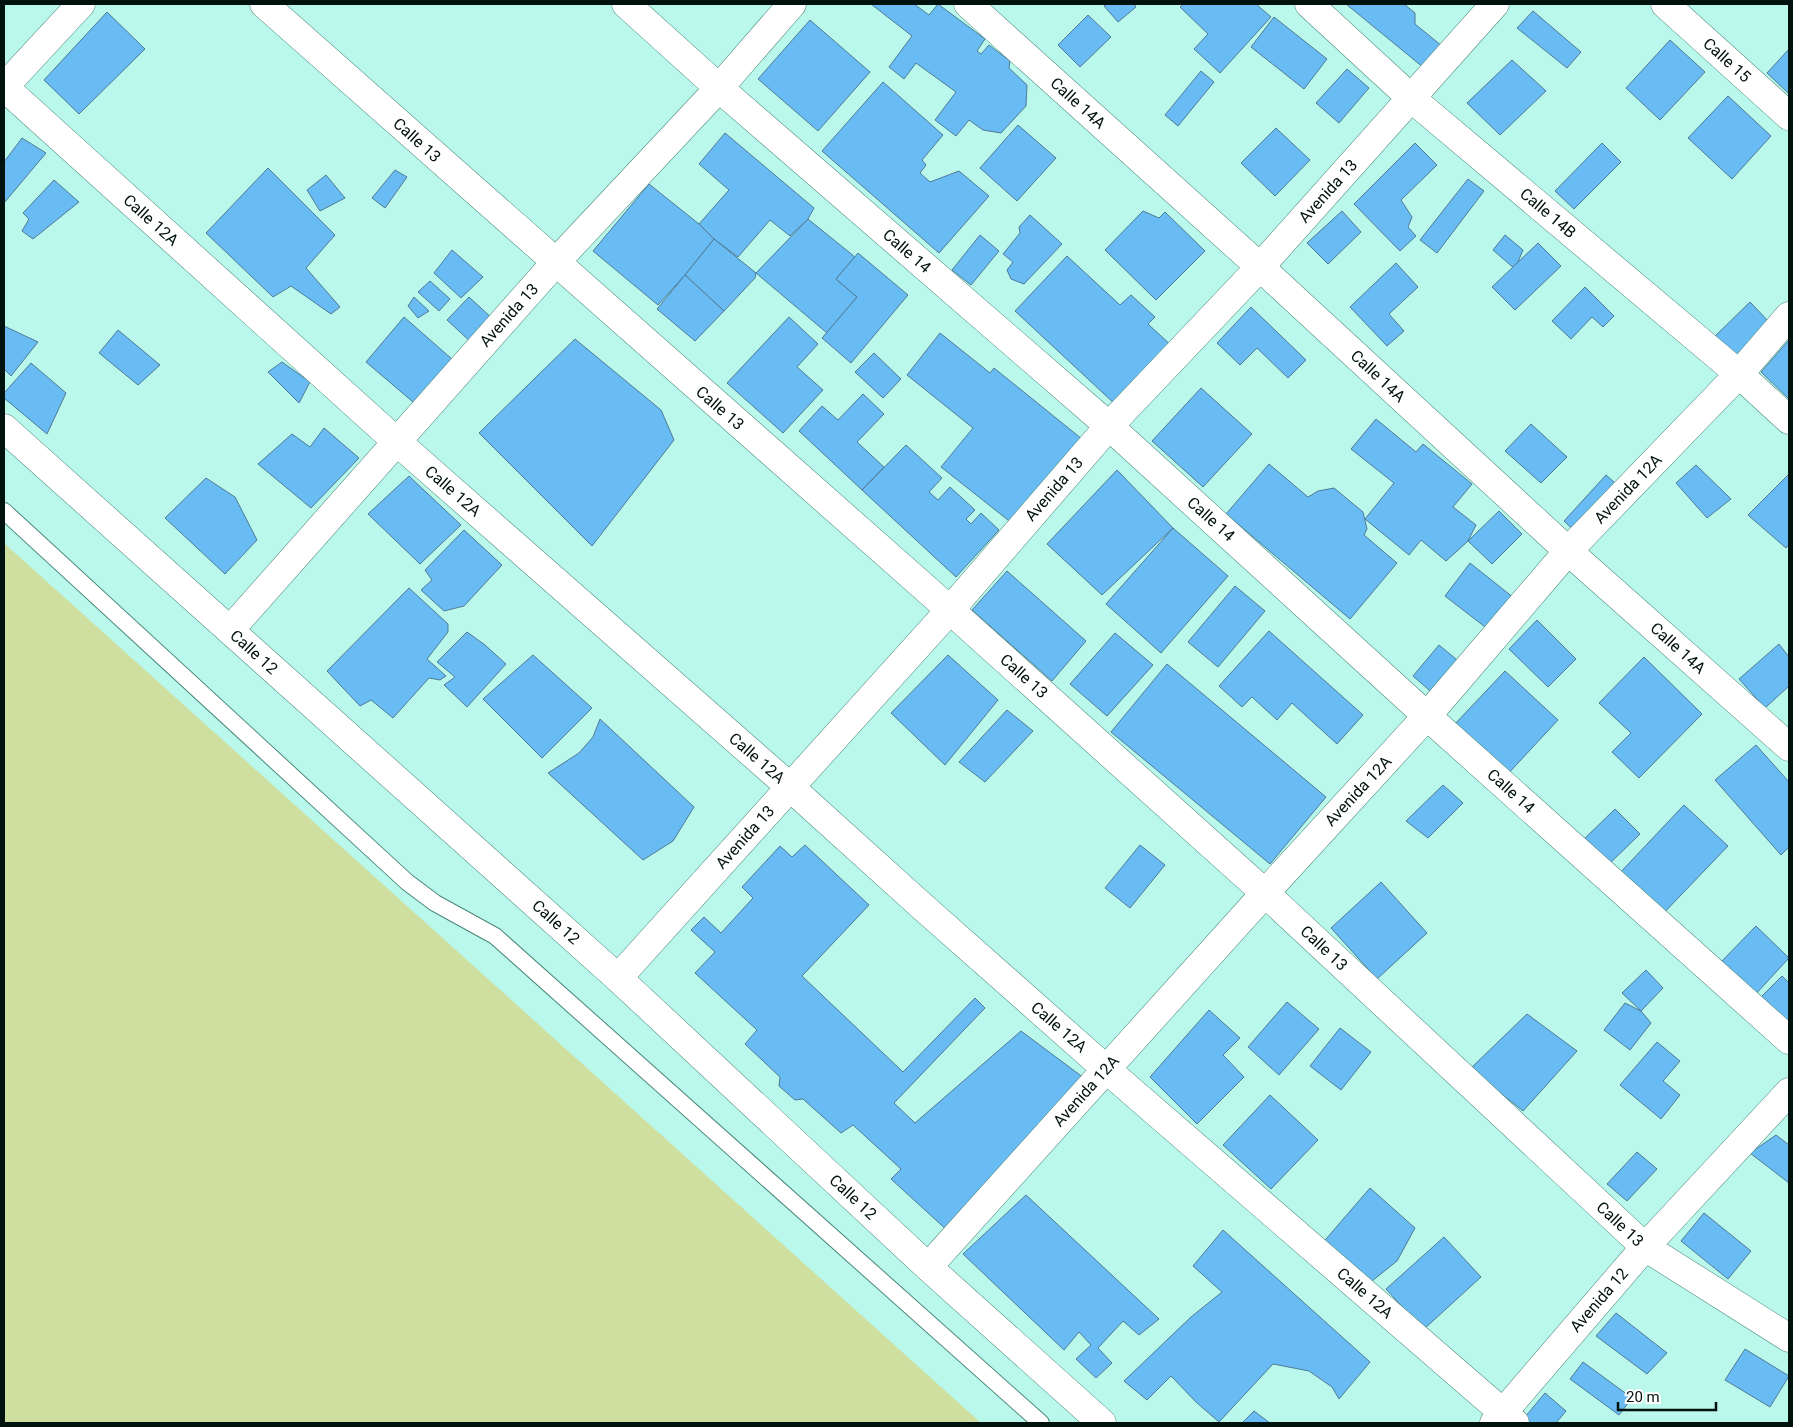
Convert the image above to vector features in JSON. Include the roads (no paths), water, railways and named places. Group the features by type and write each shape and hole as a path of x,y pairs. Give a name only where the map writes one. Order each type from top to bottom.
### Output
{"street":[{"path":"4,87 81,4"},
{"name":"Calle 13","path":"264,4 950,610 1265,893 1645,1247 1789,1338"},
{"name":"Calle 14","path":"626,4 719,88 1109,426 1427,716 1789,1040"},
{"name":"Avenida 13","path":"230,630 555,263 719,88 792,4"},
{"name":"Calle 14A","path":"968,4 1260,267 1568,551 1789,747"},
{"name":"Calle 14B","path":"1309,4 1412,98 1739,374 1789,420"},
{"name":"Avenida 13","path":"618,978 950,610 1109,426 1260,267 1495,4"},
{"name":"Calle 15","path":"1665,4 1789,116"},
{"name":"Calle 12A","path":"4,87 396,441 790,787 1504,1420"},
{"name":"Avenida 12A","path":"928,1266 1427,716 1568,551 1739,374 1789,316"},
{"name":"Calle 12","path":"4,428 618,978 928,1266 1102,1423"},
{"name":"Avenida 12","path":"1504,1420 1645,1247 1789,1092"}],"lane":[{"path":"4,511 407,882 435,903 495,936 1041,1423"}]}
